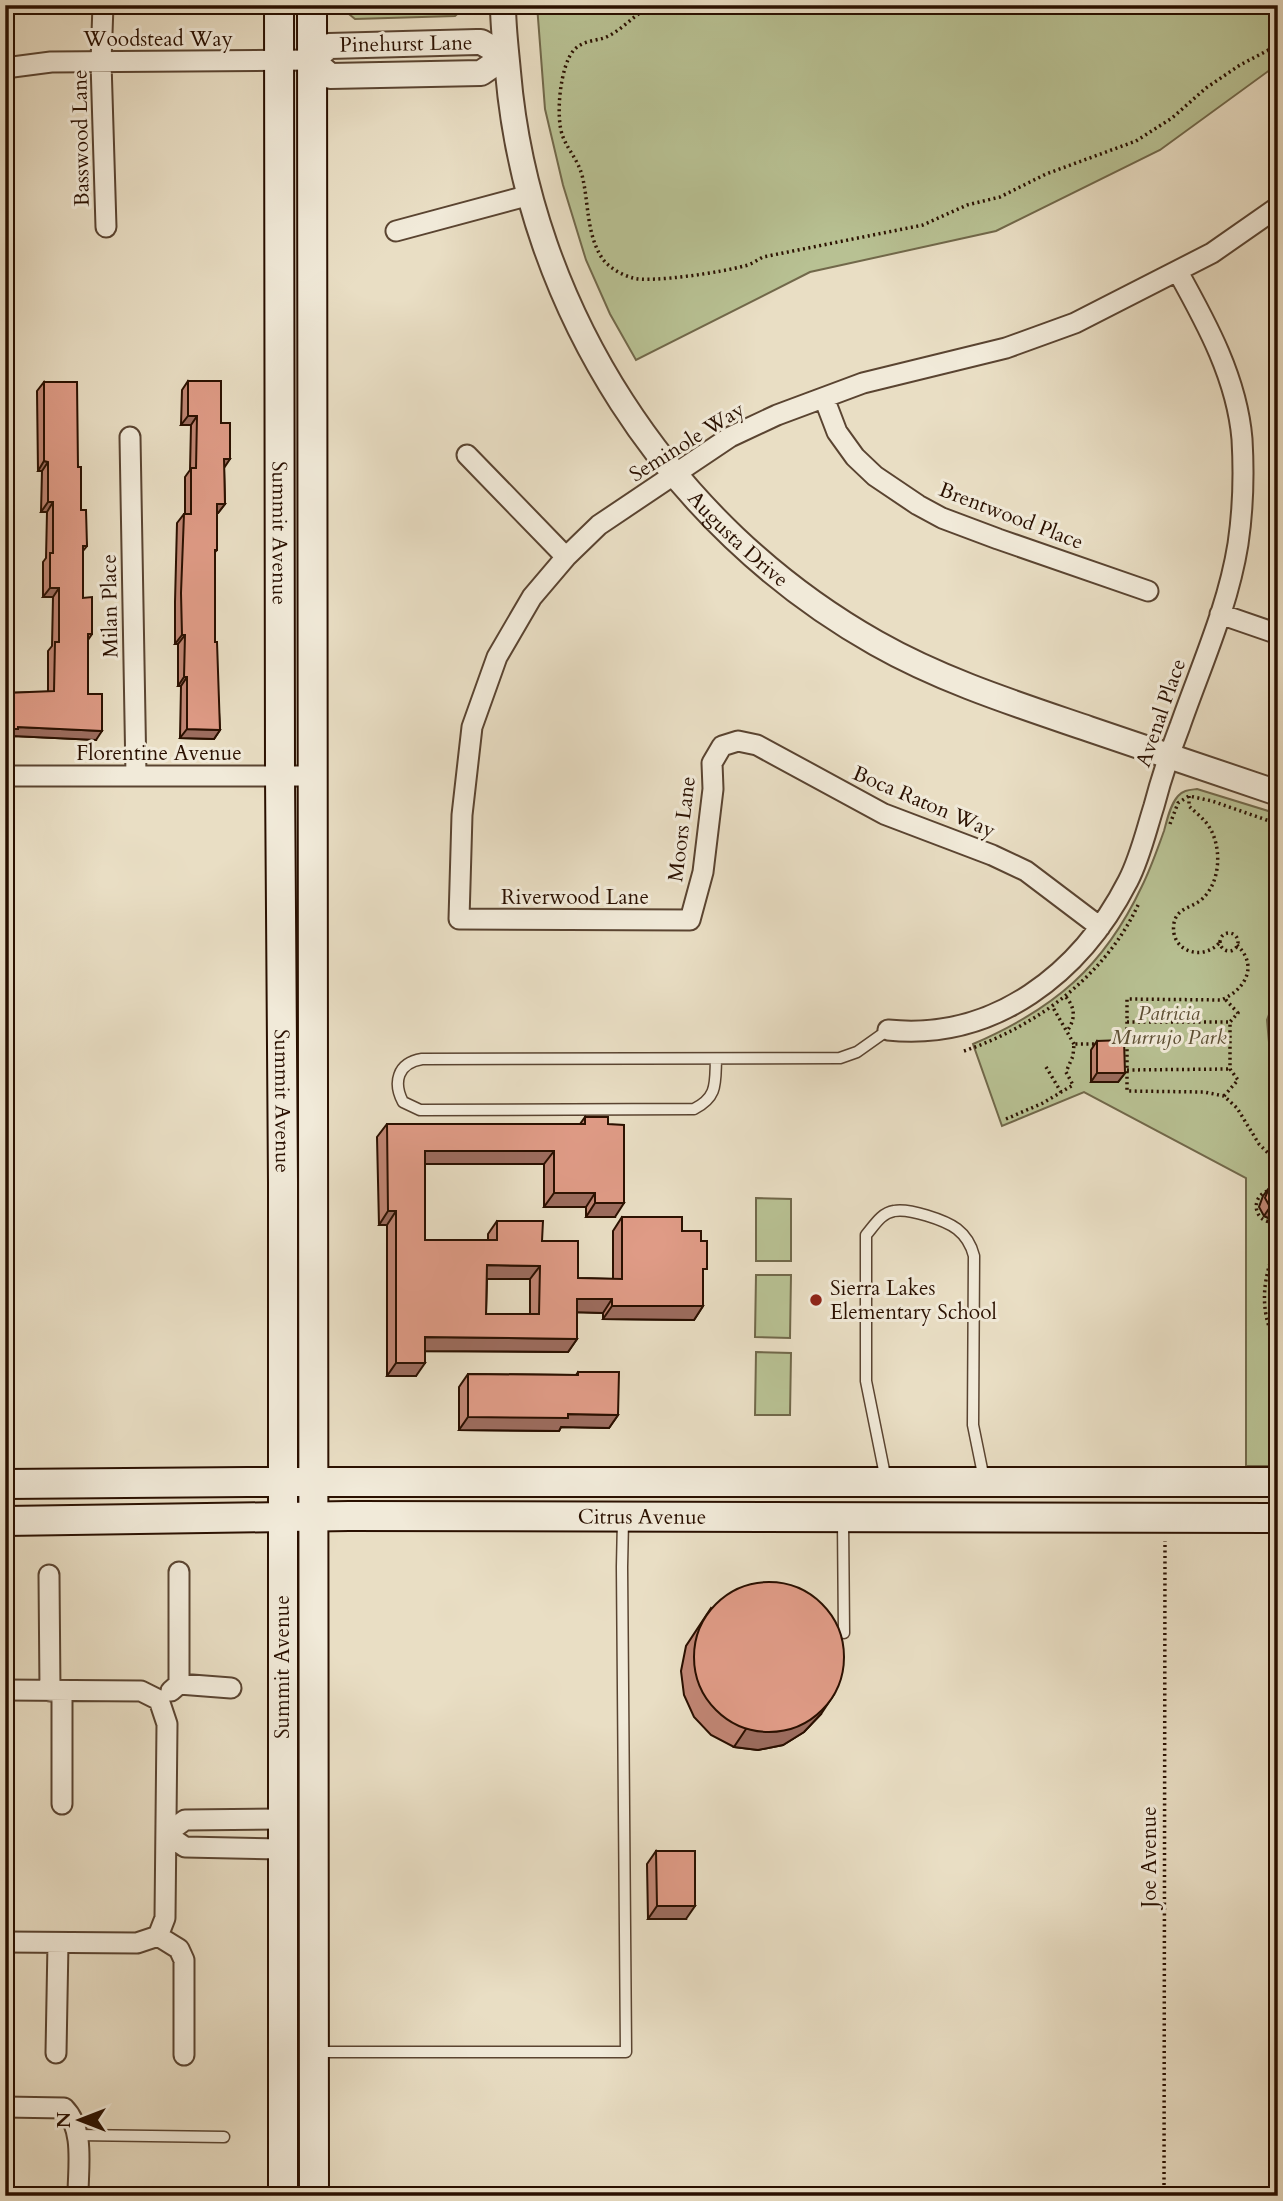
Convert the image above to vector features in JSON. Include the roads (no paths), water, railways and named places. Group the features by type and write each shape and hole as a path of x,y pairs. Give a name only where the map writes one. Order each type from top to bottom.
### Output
{"main road":[{"name":"Summit Avenue","path":"279,5 282,2196"},
{"name":"Summit Avenue","path":"312,5 314,2196"},
{"name":"Citrus Avenue","path":"5,1484 1278,1482"},
{"name":"Citrus Avenue","path":"5,1521 624,1516 1278,1518"}],"street":[{"name":"Basswood Lane","path":"103,5 101,62 106,227"},
{"name":"Augusta Drive","path":"503,5 511,111 518,150 530,195 568,304 594,358 629,415 714,517 775,573 820,607 876,643 935,673 999,699 1278,793"},
{"name":"Pinehurst Lane","path":"312,61 329,46 481,42 506,55"},
{"name":"Woodstead Way","path":"5,68 51,62 312,61"},
{"path":"396,231 530,195"},
{"name":"Seminole Way","path":"459,919 462,815 472,727 497,657 533,597 566,557 599,525 730,437 777,415 863,383 1034,340 1075,323 1212,253 1278,207"},
{"name":"Avenal Place","path":"888,1030 935,1031 998,1014 1058,975 1100,926 1129,880 1220,614 1237,546 1240,522 1240,418 1217,346 1178,272"},
{"name":"Brentwood Place","path":"824,398 837,432 855,457 875,476 918,505 942,518 987,535 1148,591"},
{"name":"Milan Place","path":"130,437 136,775"},
{"path":"467,455 566,557"},
{"path":"1220,614 1278,634"},
{"name":"Boca Raton Way","path":"722,746 738,741 757,745 884,814 992,855 1026,871 1100,926"},
{"name":"Moors Lane","path":"690,920 703,872 713,789 712,763 722,746"},
{"name":"Florentine Avenue","path":"5,776 313,776"},
{"name":"Riverwood Lane","path":"459,919 690,920"},
{"path":"178,1572 179,1684"},
{"path":"49,1575 62,1804"},
{"path":"159,1700 179,1684 231,1688"},
{"path":"5,1690 141,1691 159,1700 167,1724 165,1918 158,1936"},
{"path":"166,1834 185,1820 282,1819"},
{"path":"212,1820 212,1848"},
{"path":"166,1834 184,1847 282,1849"},
{"path":"5,1942 137,1943 158,1936"},
{"path":"158,1936 179,1949 184,1960 184,2055"},
{"path":"56,2053 58,1942"},
{"path":"5,2107 64,2108 73,2118 77,2135 78,2196"}],"lane":[{"path":"716,1059 715,1081 710,1099 694,1109 420,1110 403,1102 397,1084 401,1071 407,1064 422,1059 840,1058 858,1052 888,1030"},
{"path":"887,1483 866,1381 866,1236 881,1217 895,1211 923,1214 956,1228 971,1243 974,1256 974,1425 985,1483"},
{"path":"314,2052 626,2052 622,1581 624,1516"},
{"path":"843,1517 844,1633"},
{"path":"77,2135 224,2137"}],"place":[{"name":"Sierra Lakes Elementary School","path":"816,1300"}],"park label":[{"name":"Patricia Murrujo Park","path":"1169,1025"}]}
